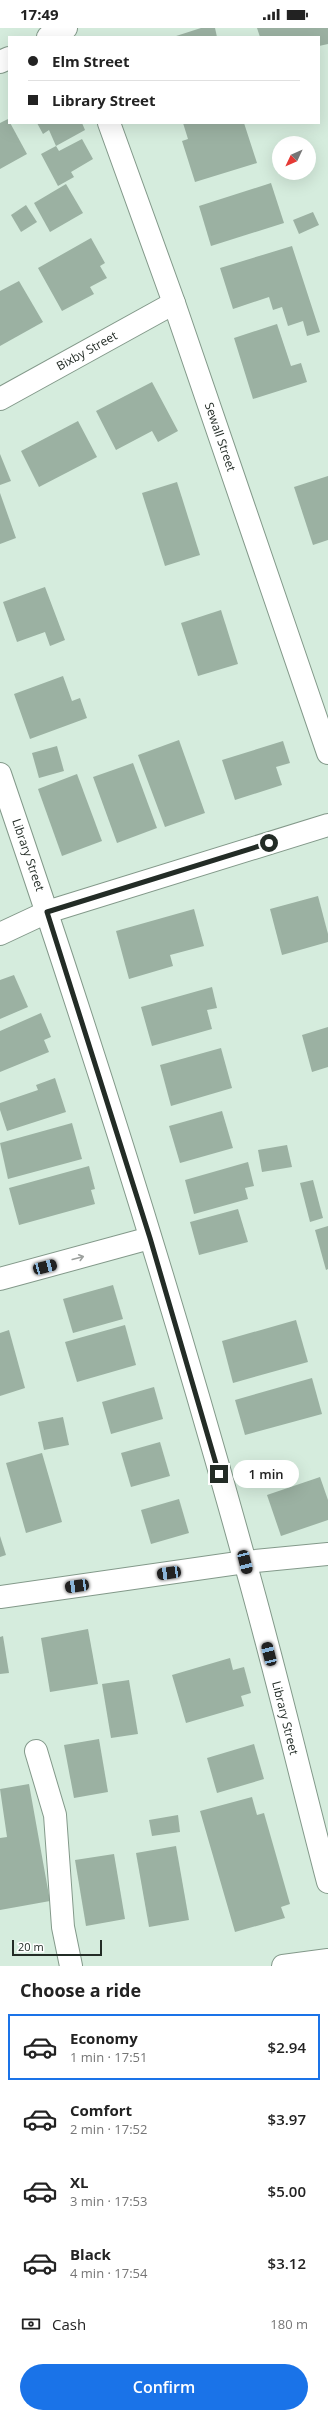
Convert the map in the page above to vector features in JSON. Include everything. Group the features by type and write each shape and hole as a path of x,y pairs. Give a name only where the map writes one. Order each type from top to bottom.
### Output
{"street":[{"path":"50,36 66,28"},
{"name":"Sewall Street","path":"109,124 174,303 328,753"},
{"name":"Bixby Street","path":"0,399 174,303"},
{"name":"Library Street","path":"0,774 47,912 150,1238 245,1562 328,1882"},
{"path":"0,934 47,912 328,825"},
{"path":"0,1279 150,1238"},
{"path":"0,1597 245,1562 328,1554"},
{"path":"36,1751 55,1816 63,1927 71,1966"},
{"path":"283,1966 328,1960"}],"building":[{"path":"201,28 215,28 217,36 176,36"},
{"path":"257,28 328,28 328,44 320,46 320,36 260,36"},
{"path":"8,119 8,124 11,124 27,154 0,169 0,123"},
{"path":"38,124 82,124 85,130 56,146 49,130 43,134"},
{"path":"183,124 244,124 257,163 195,182 182,141 188,139"},
{"path":"82,139 93,159 71,172 74,177 58,186 41,154 56,146 59,151"},
{"path":"271,183 284,223 211,246 199,206"},
{"path":"66,184 83,213 50,232 34,203"},
{"path":"26,205 37,222 21,232 11,215"},
{"path":"313,212 319,225 299,234 293,220"},
{"path":"91,238 105,263 100,266 107,278 90,287 94,294 62,311 38,268"},
{"path":"292,246 320,332 307,336 303,321 288,326 282,307 273,310 269,297 233,309 220,268"},
{"path":"19,281 43,322 0,346 0,291"},
{"path":"277,324 291,366 301,363 307,382 253,399 234,338"},
{"path":"152,382 178,431 158,442 152,431 116,450 96,411"},
{"path":"78,421 97,457 39,487 21,451"},
{"path":"0,454 11,481 0,485"},
{"path":"328,476 328,540 313,545 294,487"},
{"path":"177,482 200,555 165,566 142,493"},
{"path":"0,493 16,538 0,544"},
{"path":"45,587 65,640 50,646 45,632 17,642 3,602"},
{"path":"221,610 238,664 198,676 181,623"},
{"path":"63,676 72,701 80,698 87,718 30,739 14,694"},
{"path":"179,740 205,813 165,827 138,755"},
{"path":"283,741 290,763 276,767 282,785 235,800 222,760"},
{"path":"57,746 64,771 39,778 32,753"},
{"path":"133,763 157,828 117,843 93,777"},
{"path":"77,774 102,841 62,856 38,789"},
{"path":"318,896 328,934 328,942 282,955 270,909"},
{"path":"194,909 204,946 170,955 173,966 129,979 116,931"},
{"path":"14,975 28,1007 0,1019 0,980"},
{"path":"212,987 217,1008 207,1010 212,1029 152,1046 141,1007"},
{"path":"41,1013 51,1037 44,1040 49,1052 0,1072 0,1031"},
{"path":"328,1027 328,1067 312,1072 302,1035"},
{"path":"221,1048 232,1088 171,1106 160,1065"},
{"path":"55,1078 66,1112 7,1131 0,1110 0,1103 38,1090 36,1085"},
{"path":"222,1111 233,1148 180,1163 169,1126"},
{"path":"72,1123 82,1159 8,1179 0,1143"},
{"path":"287,1145 292,1167 262,1172 258,1150"},
{"path":"248,1162 254,1186 245,1188 248,1199 194,1214 185,1180"},
{"path":"89,1166 95,1189 91,1190 95,1204 19,1225 9,1188"},
{"path":"313,1180 323,1218 310,1222 300,1183"},
{"path":"238,1209 248,1242 199,1255 190,1222"},
{"path":"328,1226 328,1269 326,1270 315,1230"},
{"path":"113,1285 123,1319 73,1333 63,1299"},
{"path":"296,1320 308,1362 233,1383 222,1341"},
{"path":"125,1325 136,1365 77,1382 65,1342"},
{"path":"9,1330 25,1388 0,1396 0,1333"},
{"path":"312,1378 322,1414 245,1435 235,1400"},
{"path":"154,1387 163,1419 111,1434 102,1402"},
{"path":"63,1417 69,1445 44,1450 38,1422"},
{"path":"160,1442 170,1476 131,1487 121,1453"},
{"path":"42,1453 62,1522 26,1533 6,1463"},
{"path":"320,1477 328,1500 328,1520 281,1536 267,1495"},
{"path":"179,1499 189,1533 151,1544 141,1510"},
{"path":"0,1536 6,1555 0,1557"},
{"path":"88,1629 98,1684 50,1692 41,1638"},
{"path":"3,1636 9,1673 0,1674 0,1637"},
{"path":"230,1658 233,1670 244,1667 251,1693 241,1696 244,1706 186,1723 172,1675"},
{"path":"129,1680 138,1734 111,1738 102,1684"},
{"path":"99,1739 108,1792 74,1798 64,1745"},
{"path":"254,1744 264,1779 217,1793 207,1758"},
{"path":"29,1784 50,1901 0,1910 0,1838 7,1837 0,1789"},
{"path":"252,1797 257,1815 264,1813 290,1904 281,1907 285,1918 235,1932 200,1811"},
{"path":"178,1815 180,1832 152,1836 149,1820"},
{"path":"176,1846 189,1920 149,1927 136,1853"},
{"path":"114,1854 125,1919 86,1926 75,1860"}],"route":[{"path":"219,1474 150,1238 47,912 269,843"}]}
